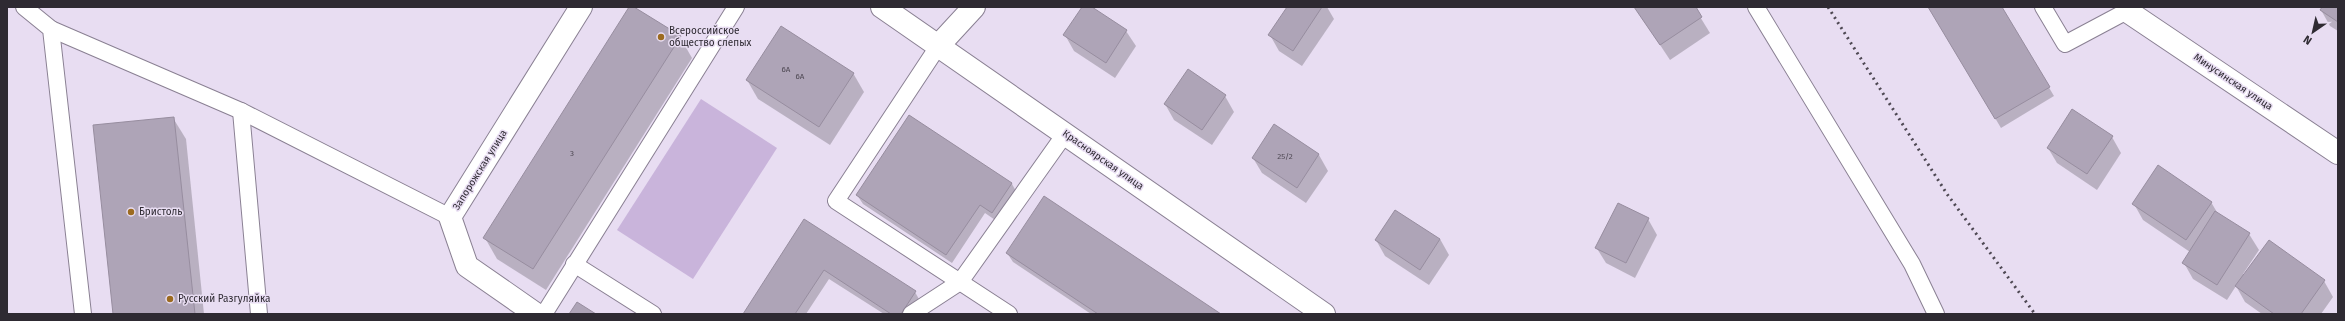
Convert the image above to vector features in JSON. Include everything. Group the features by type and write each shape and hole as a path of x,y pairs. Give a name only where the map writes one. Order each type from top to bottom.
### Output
{"street":[{"name":"Запорожская улица","path":"536,314 467,266 450,217 581,7"},
{"name":"Красноярская улица","path":"882,7 939,45 1324,314"},
{"path":"939,45 974,7"},
{"name":"Минусинская улица","path":"2127,8 2338,153"}],"lane":[{"path":"24,7 51,29 241,111 450,217"},
{"path":"544,314 736,7"},
{"path":"1756,7 1912,264 1936,314"},
{"path":"2042,7 2065,44 2127,8"},
{"path":"51,29 83,314"},
{"path":"939,45 836,201 1009,314"},
{"path":"241,111 259,314"},
{"path":"911,314 960,282 1065,134"},
{"path":"574,264 653,314"}],"shaded area":[{"path":"701,99 777,148 693,279 617,230"}],"building":[{"path":"629,7 634,7 681,36 533,269 483,238"},
{"path":"1082,7 1092,7 1127,30 1106,63 1063,35"},
{"path":"1287,7 1322,7 1293,51 1268,35"},
{"path":"1634,7 1696,7 1702,17 1660,45"},
{"path":"1928,7 2002,7 2050,87 1995,119"},
{"path":"2322,7 2338,7 2338,22 2320,10"},
{"path":"781,26 854,73 819,127 746,80"},
{"path":"1188,69 1226,95 1202,130 1164,104"},
{"path":"2072,109 2113,136 2087,174 2047,148"},
{"path":"909,115 1012,183 992,213 980,205 946,255 856,195"},
{"path":"174,117 195,314 113,314 93,125"},
{"path":"1274,124 1319,154 1297,188 1252,158"},
{"path":"2158,165 2212,202 2186,240 2132,204"},
{"path":"1044,196 1221,314 1098,314 1006,253"},
{"path":"1618,203 1649,218 1626,263 1595,248"},
{"path":"1395,210 1440,239 1420,270 1375,240"},
{"path":"2215,211 2250,233 2217,285 2182,263"},
{"path":"804,219 916,291 901,314 891,314 824,270 795,314 743,314"},
{"path":"2269,240 2325,280 2301,314 2274,314 2235,286"},
{"path":"577,302 596,314 569,314"}],"railway":[{"path":"1828,7 1947,194 2035,314"}],"place":[{"name":"Всероссийское общество слепых","path":"661,37"},
{"name":"Бристоль","path":"131,212"},
{"name":"Русский Разгуляйка","path":"170,299"}]}
